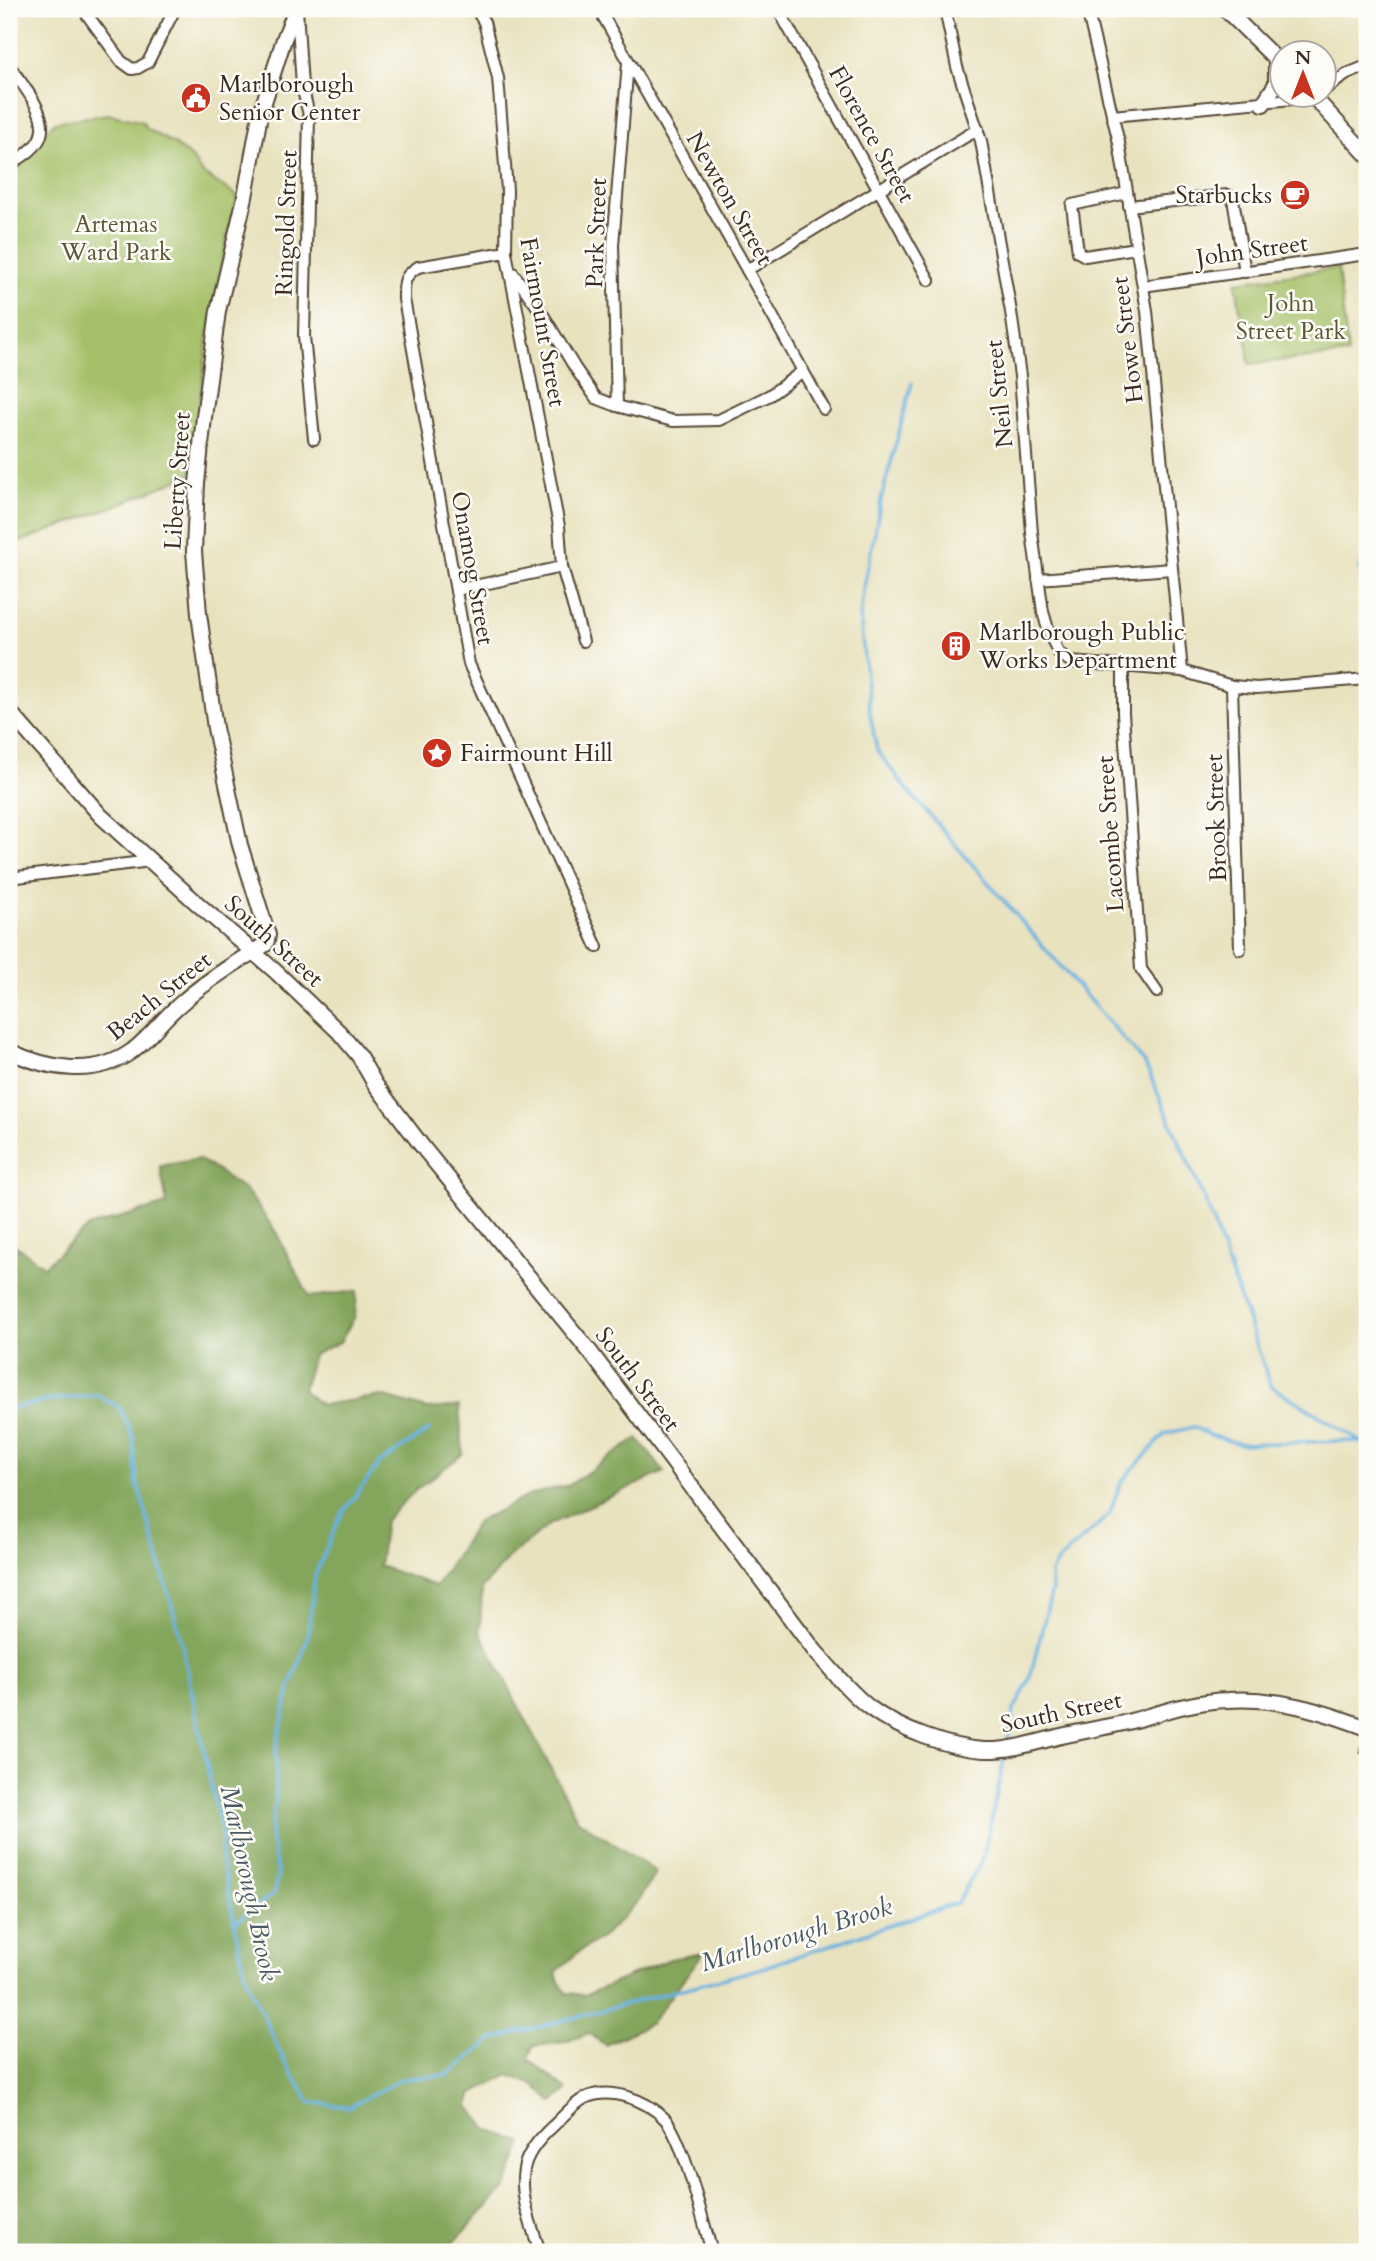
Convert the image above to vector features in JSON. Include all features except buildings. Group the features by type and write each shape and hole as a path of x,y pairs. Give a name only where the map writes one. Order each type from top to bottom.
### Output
{"main road":[{"name":"Liberty Street","path":"253,952 266,944 268,935 240,845 215,728 194,551 205,404 218,311 245,197 260,115 284,39 297,9"},
{"path":"1225,9 1268,51"},
{"path":"1263,104 1268,96"},
{"path":"1328,108 1367,155"},
{"name":"South Street","path":"9,710 101,816 319,1012 359,1056 375,1084 425,1150 599,1363 815,1651 850,1691 871,1709 901,1726 935,1740 987,1750 1109,1726 1176,1707 1228,1699 1297,1705 1367,1728"},
{"name":"Beach Street","path":"9,1051 28,1060 56,1067 85,1067 110,1062 132,1051 192,994 253,952"}],"street":[{"path":"83,9 121,61 132,69 148,62 175,9"},
{"name":"Ringold Street","path":"297,9 302,86 309,115 304,336 314,439"},
{"name":"Fairmount Street","path":"476,9 484,22 498,78 508,190 506,252 559,526 562,567 583,641"},
{"name":"Newton Street","path":"599,9 824,409"},
{"name":"Florence Street","path":"778,9 929,280"},
{"name":"Neil Street","path":"945,9 957,67 978,129 1020,376 1038,579 1050,636 1059,653 1072,663 1182,671 1232,686 1256,688 1367,679"},
{"name":"Howe Street","path":"1087,9 1112,116 1147,311 1182,671"},
{"name":"Park Street","path":"617,406 613,245 628,62"},
{"path":"9,65 37,108 41,130 39,140 30,151 9,165"},
{"path":"1338,80 1367,66"},
{"path":"1112,116 1268,103"},
{"path":"747,270 978,129"},
{"path":"1127,193 1072,205 1078,252 1084,257 1136,248"},
{"path":"1129,206 1228,195 1233,200 1245,272"},
{"name":"Onamog Street","path":"506,252 418,267 409,273 404,285 407,318 469,664 597,947"},
{"name":"John Street","path":"1143,286 1367,254"},
{"path":"510,269 542,313 596,398 617,406 673,421 719,420 770,395 803,371"},
{"path":"456,590 562,567"},
{"path":"1038,579 1172,569"},
{"name":"Lacombe Street","path":"1123,668 1123,713 1141,969 1157,992"},
{"name":"Brook Street","path":"1232,686 1240,948"},
{"path":"9,878 151,861"},
{"path":"540,2252 524,2195 523,2174 526,2162 538,2142 580,2101 594,2095 610,2094 629,2097 649,2107 670,2125 680,2146 712,2252"}],"green space":[{"name":"Artemas Ward Park","path":"108,114 143,122 147,129 174,144 193,159 202,173 238,196 215,299 191,474 9,546 9,168 55,122"},
{"name":"John Street Park","path":"1338,268 1348,354 1249,364 1236,282"},
{"path":"199,1159 246,1190 276,1232 309,1297 357,1291 355,1316 340,1342 313,1355 303,1390 321,1405 382,1396 427,1409 459,1406 463,1454 417,1489 385,1520 379,1566 436,1586 477,1522 530,1495 569,1485 638,1438 664,1472 550,1524 510,1556 482,1588 480,1632 577,1819 656,1872 638,1901 604,1936 577,1953 556,1972 559,1982 567,1993 586,1995 670,1959 703,1953 651,2023 605,2045 589,2033 565,2042 533,2046 528,2059 567,2090 552,2103 536,2086 509,2075 471,2094 469,2106 487,2129 523,2143 506,2187 444,2252 9,2252 9,1241 44,1266 88,1227 167,1204 160,1166"}],"waterway":[{"path":"912,383 881,500 860,618 870,714 877,750 901,782 1145,1064 1207,1205 1271,1386 1362,1442"},
{"path":"1359,570 1367,558"},
{"path":"1366,693 1367,697"},
{"name":"Marlborough Brook","path":"9,1409 51,1400 97,1395 120,1408 133,1437 137,1482 179,1631 222,1837 221,1858 246,1978 283,2059 309,2102 349,2107 402,2079 447,2075 493,2039 755,1970 957,1903 983,1858 1004,1760"},
{"name":"Marlborough Brook","path":"1008,1740 1014,1710 1029,1681 1052,1590 1051,1573 1057,1562 1109,1515 1121,1482 1165,1434 1193,1427 1240,1444 1339,1441 1362,1442 1367,1445"},
{"path":"234,1923 274,1894 278,1874 270,1836 276,1793 276,1747 290,1688 307,1640 315,1575 341,1515 380,1463 429,1430"}],"place":[{"name":"Marlborough Senior Center","path":"196,98"},
{"name":"Starbucks","path":"1295,195"},
{"name":"Marlborough Public Works Department","path":"956,646"},
{"name":"Fairmount Hill","path":"437,753"}]}
